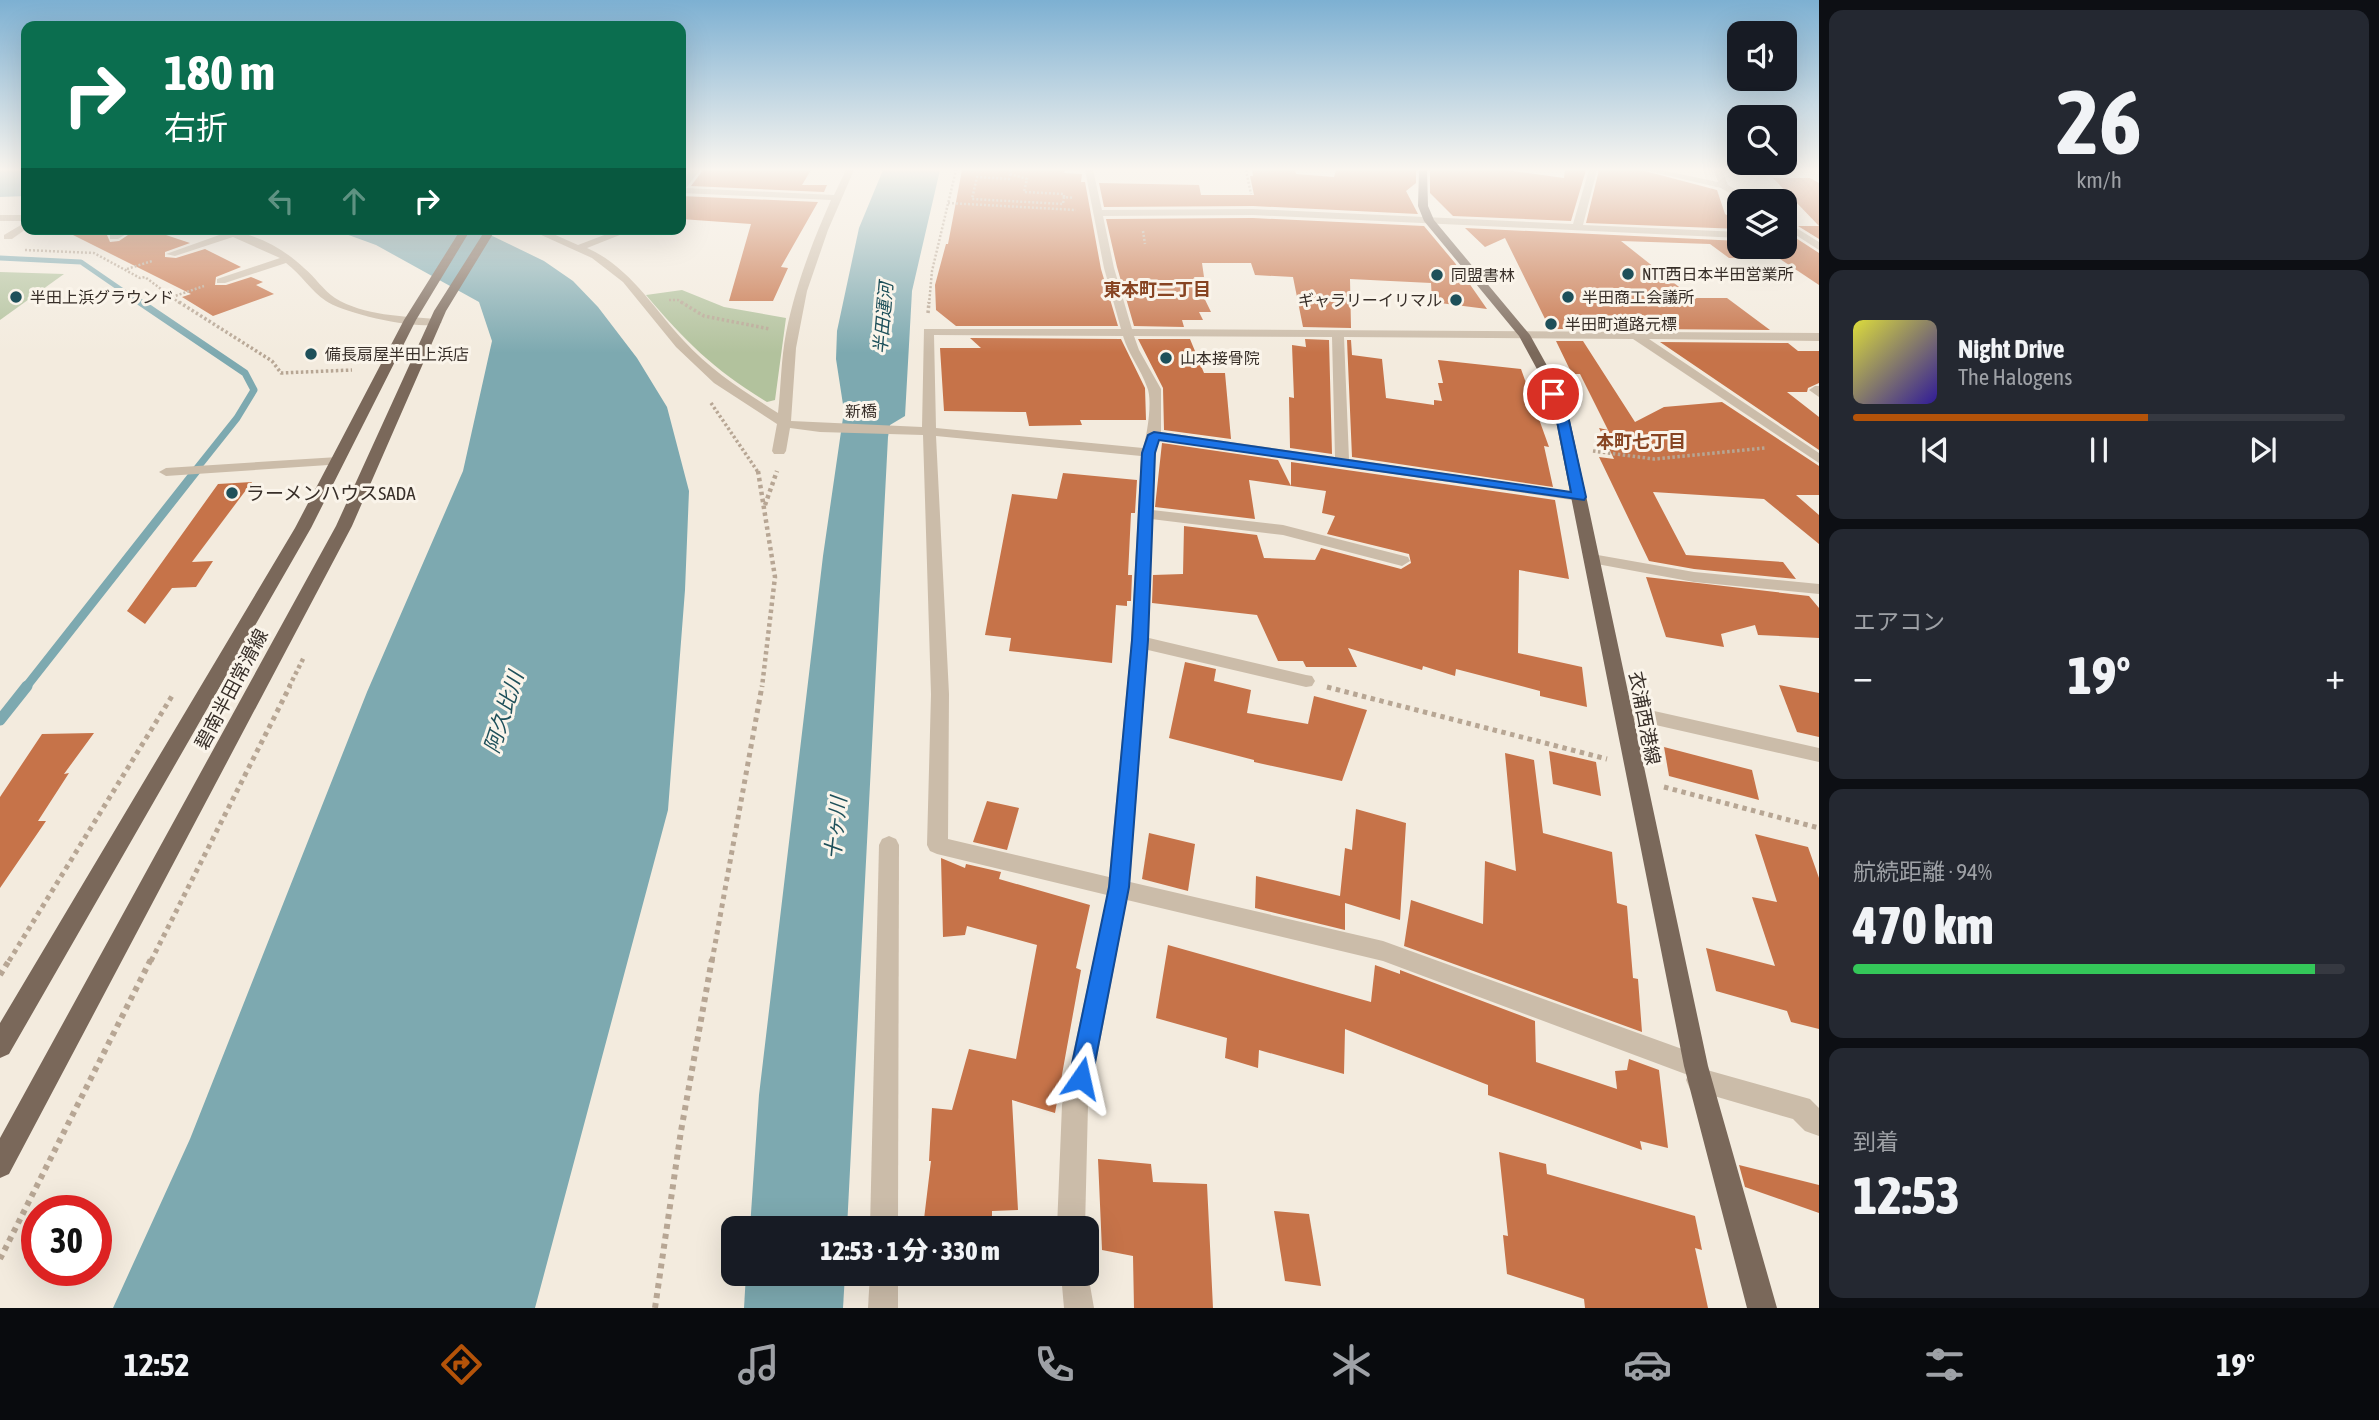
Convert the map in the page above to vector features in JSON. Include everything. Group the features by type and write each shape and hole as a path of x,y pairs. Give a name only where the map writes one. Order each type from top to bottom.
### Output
{"main road":[{"name":"衣浦西港線","path":"1437,231 1524,335 1544,371 1562,416 1697,1073 1762,1308"},
{"name":"碧南半田常滑線","path":"0,1046 303,528 410,320 462,235"},
{"name":"碧南半田常滑線","path":"0,1165 344,526 438,316 487,235"}],"street":[{"path":"8,237 17,231"},
{"path":"779,451 786,424 786,372 792,330 813,250 822,231"},
{"path":"1070,1216 1075,1105 1119,887 1140,642 1148,453 1154,435 1155,389 1133,350 1109,268 1102,231"},
{"path":"1659,231 1727,234"},
{"path":"1797,232 1819,247"},
{"path":"114,237 118,235"},
{"path":"171,254 228,235"},
{"path":"238,235 288,259 304,273 317,291 337,304 377,315 410,320 438,316"},
{"path":"548,235 596,256 627,280 680,344 718,380 786,424"},
{"path":"579,248 613,235"},
{"path":"1797,238 1806,238"},
{"path":"221,281 288,259"},
{"path":"1819,337 928,331 929,431 940,694 937,845 1383,951 1697,1073 1801,1108 1814,1122 1819,1123"},
{"path":"1338,332 1342,461"},
{"path":"1637,337 1819,459"},
{"name":"新橋","path":"786,424 820,428 929,431 1148,453"},
{"path":"1154,435 1579,497"},
{"path":"166,472 338,461"},
{"path":"1144,514 1283,530 1402,561"},
{"path":"1592,559 1694,577 1819,589"},
{"path":"1140,642 1306,681"},
{"path":"1623,711 1819,755"},
{"path":"884,1216 889,845"},
{"path":"883,1308 884,1286"},
{"path":"1076,1286 1079,1308"}],"path":[{"path":"928,331 932,271 941,231"},
{"path":"24,250 94,253 140,278 145,277 171,297 272,361 281,373 352,370"},
{"path":"126,270 171,254"},
{"path":"171,297 221,281"},
{"path":"648,304 678,300 704,316 774,330 792,330"},
{"path":"655,1308 681,1131 767,659 775,577 758,471 709,400"},
{"path":"1569,447 1654,459 1797,444"},
{"path":"765,506 778,468 779,451"},
{"path":"0,1259 309,648"},
{"path":"1306,681 1819,828"},
{"path":"0,975 174,694"}],"green space":[{"name":"半田上浜グラウンド","path":"0,272 64,274 0,320"},
{"path":"682,290 724,307 786,318 775,400 767,402 716,366 674,327 646,295"}],"water":[{"path":"858,231 926,231 912,291 905,416 890,425 888,437 848,1216 751,1216 759,1095 823,556 844,411 836,359 837,331"},
{"name":"阿久比川","path":"348,235 490,235 544,261 573,281 598,307 637,358 667,407 689,491 685,590 668,810 535,1308 113,1308 190,1139 367,692 463,471 492,341 479,302 376,245"},
{"path":"745,1286 844,1286 843,1308 744,1308"}],"building":[{"path":"749,231 801,231 781,267 788,268 773,301 729,301"},
{"path":"950,231 1094,231 1101,269 1118,326 956,326 936,310 935,285"},
{"path":"1109,231 1428,231 1455,263 1487,309 1432,302 1431,283 1350,279 1351,328 1303,327 1293,277 1255,275 1251,263 1202,263 1204,277 1194,277 1211,312 1199,312 1203,320 1182,320 1184,327 1134,326"},
{"path":"1468,231 1529,231 1727,240 1727,257 1710,244 1621,241 1693,298 1727,298 1770,330 1644,329 1635,322 1568,319 1575,329 1550,329 1505,238 1485,247"},
{"path":"1806,231 1819,231 1819,239"},
{"path":"73,235 107,235 110,242 119,241 128,235 166,235 190,243 165,252 165,257 176,258 205,249 241,267 216,277 215,285 226,285 251,277 263,282 256,285 274,294 213,316 182,297 191,294"},
{"path":"1797,239 1819,253 1819,285 1780,259 1797,259"},
{"path":"970,338 1121,339 1145,388 1146,420 1080,420 1082,425 1029,426 1026,412 944,411 940,348 981,348"},
{"path":"1138,339 1190,339 1204,373 1225,373 1231,439 1164,430 1163,388"},
{"path":"1305,339 1329,340 1332,454 1290,448 1289,397 1294,398 1292,345 1306,347"},
{"path":"1347,340 1351,340 1352,355 1382,359 1386,398 1434,405 1434,400 1442,401 1438,383 1443,383 1438,360 1521,369 1549,447 1544,446 1553,487 1352,457"},
{"path":"1556,341 1583,341 1635,422 1664,407 1722,402 1819,466 1819,495 1796,495 1819,515 1819,544 1764,499 1653,492 1686,555 1783,562 1796,579 1694,569 1649,561 1599,457 1614,459 1599,428 1608,430 1580,374 1572,374"},
{"path":"1660,342 1788,343 1798,351 1819,351 1819,383 1808,388 1807,392 1787,392 1819,417 1819,450"},
{"path":"1162,443 1278,460 1291,486 1249,480 1255,519 1155,507"},
{"path":"1291,462 1555,500 1569,579 1519,570 1518,653 1582,667 1587,707 1540,696 1540,691 1456,669 1455,676 1423,666 1422,670 1348,648 1357,667 1306,667 1303,661 1278,661 1257,615 1152,603 1153,575 1183,574 1184,526 1257,535 1264,558 1315,560 1321,548 1401,569 1411,563 1409,554 1327,534 1335,516 1322,513 1326,491 1291,486"},
{"path":"1063,473 1137,480 1135,513 1131,513 1128,575 1132,575 1131,601 1127,601 1127,606 1116,605 1112,663 1009,651 1011,638 985,635 1012,494 1057,499"},
{"path":"252,482 192,562 213,561 196,587 172,588 145,624 127,611 218,484"},
{"path":"1646,577 1809,596 1819,608 1819,638 1758,635 1755,625 1721,634 1724,647 1666,637"},
{"path":"1185,662 1216,669 1214,681 1251,690 1247,713 1308,724 1314,696 1367,710 1342,781 1254,762 1169,738"},
{"path":"1779,685 1819,693 1819,737 1797,732"},
{"path":"94,733 64,774 69,773 38,821 46,821 0,888 0,797 42,734"},
{"path":"1664,747 1752,770 1759,800 1669,776"},
{"path":"1549,751 1596,762 1601,796 1553,784"},
{"path":"1505,753 1534,760 1543,833 1612,852 1617,903 1627,906 1633,978 1638,979 1642,1032 1404,946 1411,900 1483,924 1485,861 1516,871"},
{"path":"987,801 1019,808 1007,850 973,842"},
{"path":"1356,809 1406,823 1400,920 1345,903 1345,930 1255,908 1256,876 1340,896 1345,848 1352,850"},
{"path":"1149,833 1195,844 1188,891 1142,879"},
{"path":"1755,834 1808,847 1819,878 1819,1029 1791,1022 1787,1011 1716,991 1706,948 1775,966 1752,897 1777,902"},
{"path":"941,858 965,868 966,864 1001,872 999,879 1090,905 1076,968 1081,970 1055,1113 1012,1100 1018,1210 992,1211 992,1216 924,1216 931,1161 932,1108 952,1110 969,1049 1016,1059 1037,945 967,926 965,935 943,937"},
{"path":"1168,945 1371,1002 1375,965 1400,974 1400,970 1535,1021 1536,1062 1617,1089 1615,1071 1627,1070 1629,1059 1659,1070 1668,1148 1640,1141 1642,1150 1488,1095 1488,1085 1345,1029 1344,1074 1259,1050 1258,1068 1225,1058 1227,1038 1156,1018"},
{"path":"1499,1152 1546,1164 1547,1174 1695,1216 1702,1250 1695,1248 1708,1308 1585,1308 1584,1299 1507,1274 1503,1235 1508,1236"},
{"path":"1098,1159 1151,1164 1153,1182 1207,1184 1213,1308 1134,1308 1133,1256 1102,1250"},
{"path":"1739,1165 1819,1185 1819,1213 1745,1187"},
{"path":"1274,1211 1309,1214 1321,1286 1285,1281"}],"waterway":[{"path":"0,258 81,262 142,304"},
{"path":"140,302 245,373 254,390 237,418 194,472"},
{"path":"26,687 196,471"},
{"path":"0,720 27,686"}],"place":[{"name":"NTT西日本半田営業所","path":"1628,274"},
{"name":"同盟書林","path":"1437,275"},
{"name":"半田上浜グラウンド","path":"16,297"},
{"name":"半田商工会議所","path":"1568,297"},
{"name":"ギャラリーイリマル","path":"1456,300"},
{"name":"半田町道路元標","path":"1551,324"},
{"name":"備長扇屋半田上浜店","path":"311,354"},
{"name":"山本接骨院","path":"1166,358"},
{"name":"ラーメンハウスSADA","path":"232,493"}],"district":[{"name":"東本町二丁目","path":"1157,289"},
{"name":"本町七丁目","path":"1641,441"}],"route":[{"path":"1081,1078 1119,887 1140,640 1148,453 1154,435 1579,497 1562,416 1553,394"}],"water label":[{"name":"半田運河","path":"883,318"},
{"name":"十ヶ川","path":"835,828"}]}
